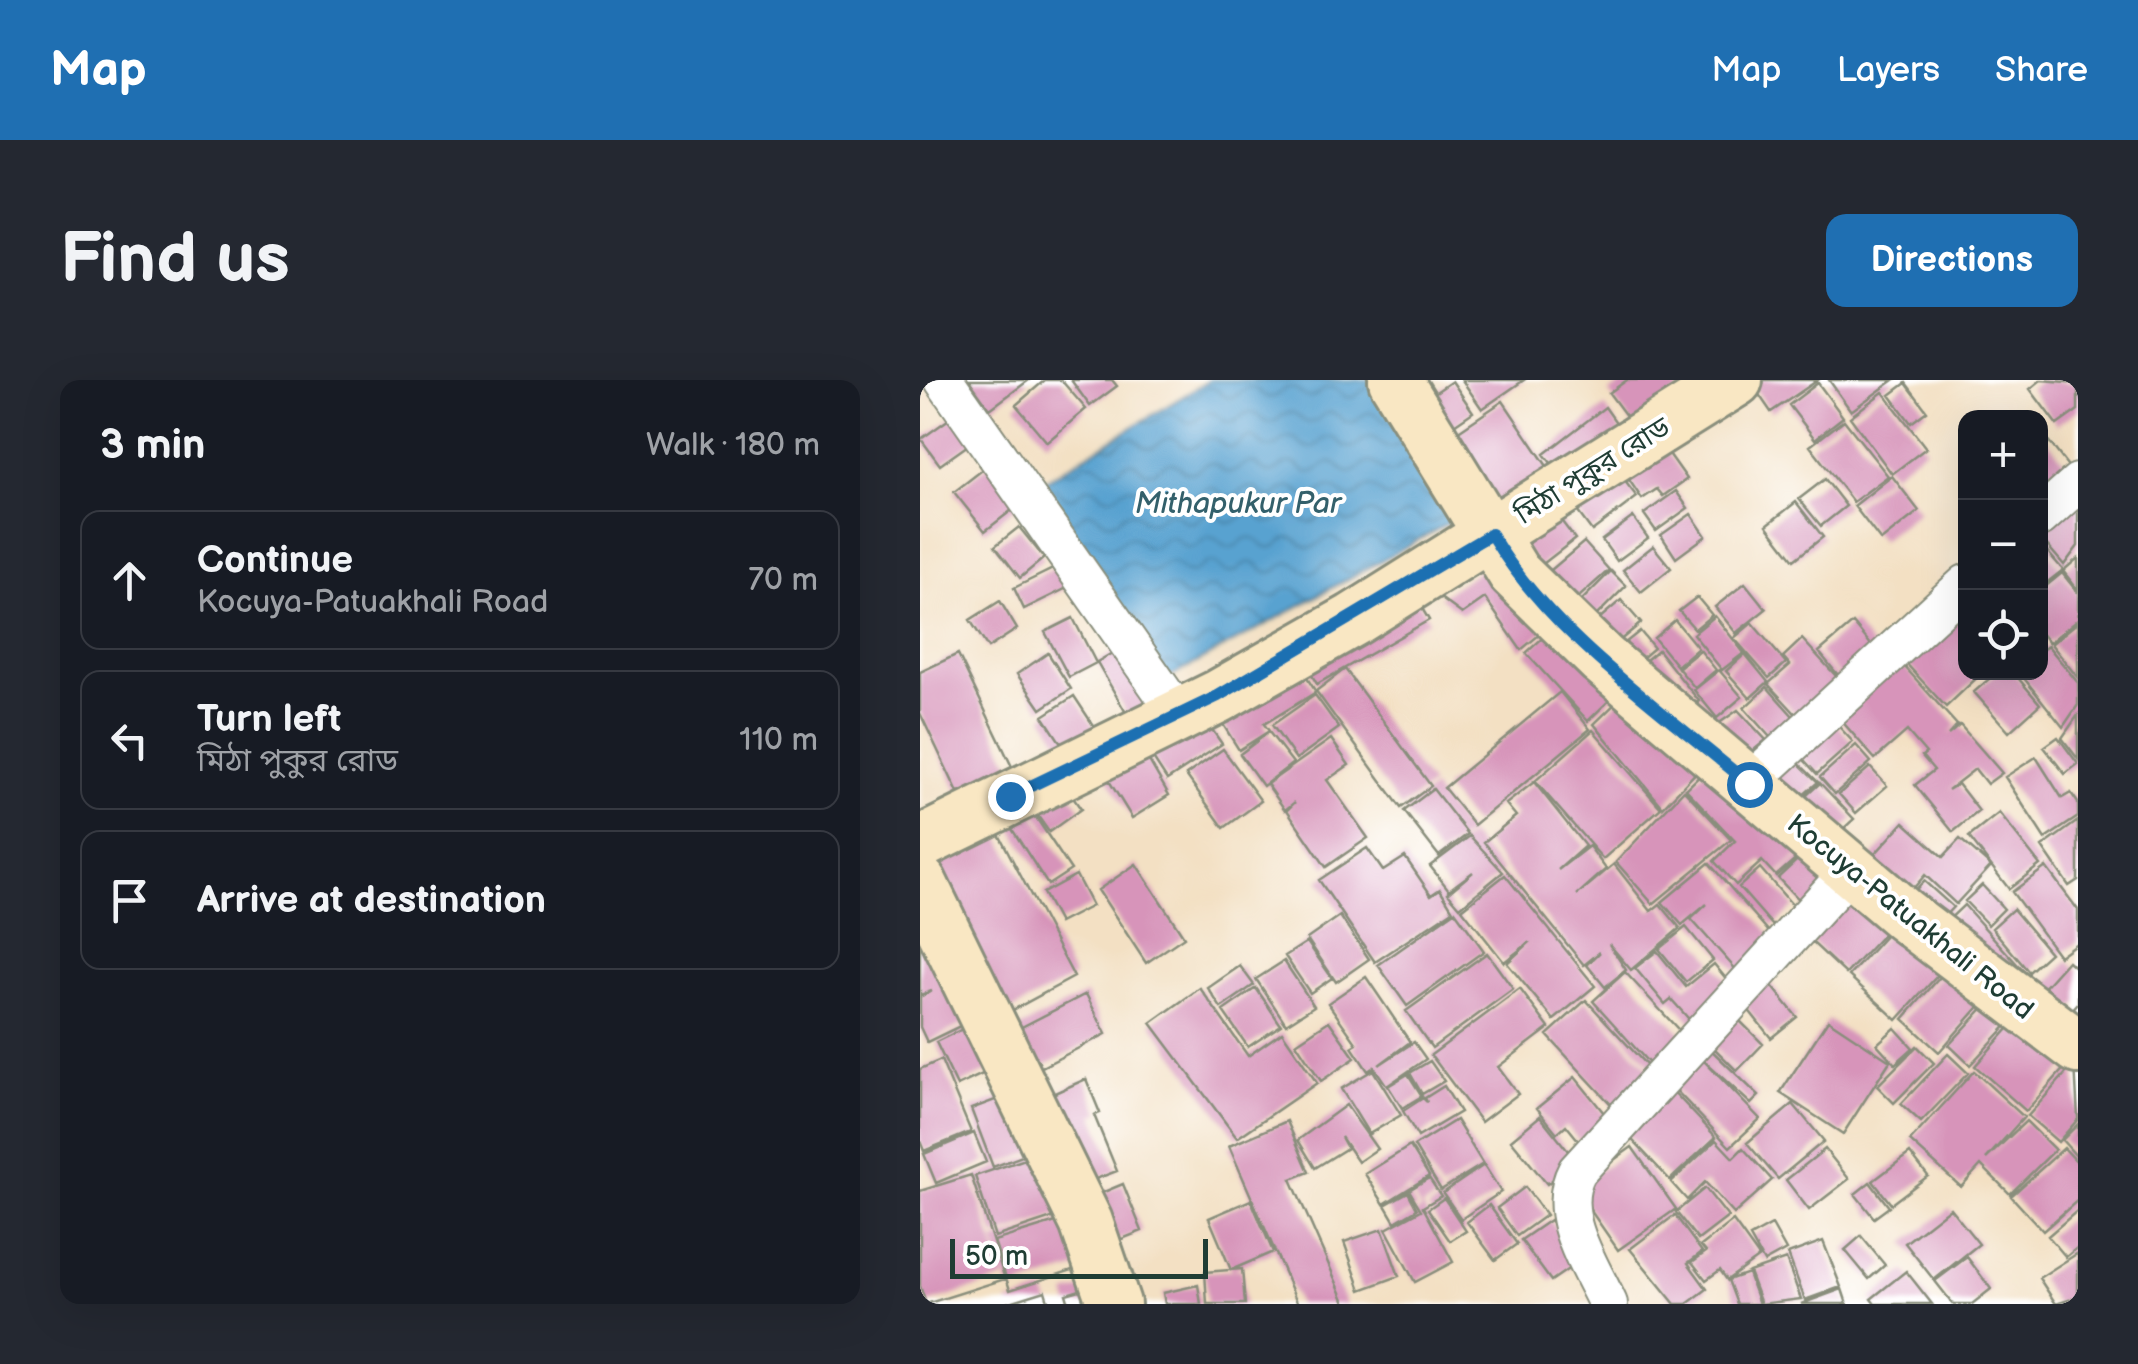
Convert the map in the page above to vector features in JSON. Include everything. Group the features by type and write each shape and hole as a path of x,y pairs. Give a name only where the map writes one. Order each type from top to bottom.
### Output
{"street":[{"path":"944,380 1179,715"},
{"name":"Kocuya-Patuakhali Road","path":"1395,380 1514,573 1602,659 1851,870 1999,990 2078,1047"},
{"name":"মিঠা পুকুর রোড","path":"920,843 1179,715 1353,620 1736,380"},
{"path":"2048,509 2078,482"},
{"path":"1749,784 1959,590"},
{"path":"1608,1304 1568,1212 1567,1189 1577,1171 1851,870"},
{"path":"920,882 1086,1222 1114,1304"}],"water":[{"name":"Mithapukur Par","path":"1210,380 1383,380 1456,519 1160,683 1030,490"}],"building":[{"path":"969,380 1029,380 990,409"},
{"path":"1045,380 1061,380 1086,409 1047,442 1016,405"},
{"path":"1071,380 1112,380 1117,386 1090,406"},
{"path":"1462,380 1524,380 1482,409"},
{"path":"1627,380 1688,380 1638,432 1609,393"},
{"path":"1749,380 1818,380 1771,412"},
{"path":"1829,380 1894,380 1851,411"},
{"path":"2041,380 2078,383 2078,410 2057,425 2030,389"},
{"path":"1452,381 1473,412 1448,429 1427,398"},
{"path":"1818,383 1843,417 1815,439 1789,405"},
{"path":"1906,383 1927,411 1911,423 1890,395"},
{"path":"1883,392 1926,448 1892,474 1850,417"},
{"path":"1503,401 1557,481 1506,515 1451,436"},
{"path":"1605,407 1622,431 1562,477 1544,454"},
{"path":"959,412 978,438 940,465 921,439"},
{"path":"1844,420 1888,476 1853,502 1810,446"},
{"path":"2048,440 2077,478 2048,501"},
{"path":"1660,441 1687,479 1663,496 1657,489 1642,499 1615,459"},
{"path":"990,464 1021,503 985,531 954,492"},
{"path":"1614,467 1637,497 1592,531 1569,500"},
{"path":"1892,476 1919,511 1881,541 1854,506"},
{"path":"1825,479 1846,506 1821,526 1799,499"},
{"path":"1676,491 1688,508 1656,531 1644,514"},
{"path":"1796,502 1823,537 1794,560 1767,525"},
{"path":"2078,502 2078,546 2064,565 2048,546 2048,515"},
{"path":"1553,510 1575,539 1539,567 1517,538"},
{"path":"1691,514 1706,536 1676,558 1661,535"},
{"path":"1633,517 1648,538 1617,561 1602,540"},
{"path":"1019,527 1044,558 1020,578 995,546"},
{"path":"1584,542 1609,570 1569,606 1544,576"},
{"path":"1653,546 1671,568 1641,592 1623,570"},
{"path":"2048,552 2063,570 2048,582"},
{"path":"2078,558 2078,590 2063,571"},
{"path":"1057,567 1067,588 1024,609 1014,588"},
{"path":"1480,570 1491,573 1551,625 1521,650 1485,598 1462,614 1439,597"},
{"path":"1611,571 1626,586 1592,620 1577,605"},
{"path":"2062,573 2078,593 2078,619 2049,643 2048,642 2048,584"},
{"path":"1745,583 1766,609 1736,633 1715,607"},
{"path":"1697,597 1712,615 1695,629 1679,611"},
{"path":"1417,600 1429,620 1317,684 1305,663"},
{"path":"1621,600 1641,623 1618,642 1599,619"},
{"path":"1000,601 1017,629 988,648 970,620"},
{"path":"1954,615 1958,619 1958,680 1975,680 1946,707 1904,661"},
{"path":"1715,616 1744,653 1722,670 1693,634"},
{"path":"1073,618 1096,663 1069,677 1045,632"},
{"path":"1675,620 1698,648 1677,666 1654,638"},
{"path":"2078,622 2078,678 2051,644"},
{"path":"1752,623 1786,663 1769,678 1734,638"},
{"path":"1853,623 1882,658 1848,687 1819,652"},
{"path":"1558,624 1620,690 1588,721 1526,653"},
{"path":"1640,631 1654,648 1629,669 1615,651"},
{"path":"1802,639 1847,688 1806,725 1768,684 1790,665 1783,657"},
{"path":"1126,645 1158,701 1129,718 1097,662"},
{"path":"2048,646 2078,683 2078,705 2063,727 2025,680 2048,680"},
{"path":"1658,650 1699,701 1680,716 1640,665"},
{"path":"1700,650 1716,670 1695,688 1678,668"},
{"path":"1048,653 1071,689 1041,709 1017,674"},
{"path":"958,654 1013,769 959,795 920,713 920,672"},
{"path":"1745,654 1768,682 1750,698 1726,671"},
{"path":"1293,656 1316,692 1264,724 1269,731 1239,750 1212,707"},
{"path":"1895,656 1957,725 1948,735 1960,725 2002,773 1987,784 1975,769 1948,790 1958,784 1979,811 1953,832 1915,785 1934,770 1922,756 1926,753 1907,731 1875,759 1833,711"},
{"path":"1345,669 1431,786 1401,808 1316,691"},
{"path":"1719,670 1742,697 1717,718 1694,690"},
{"path":"1988,680 2020,680 2040,704 2009,732 1974,692"},
{"path":"1767,687 1801,725 1778,746 1744,708"},
{"path":"1560,692 1590,729 1474,825 1444,788"},
{"path":"1626,693 1702,766 1663,807 1594,724"},
{"path":"1315,695 1339,728 1296,759 1272,725"},
{"path":"1074,696 1101,737 1070,757 1043,716"},
{"path":"1197,708 1222,744 1167,780 1143,743"},
{"path":"1738,710 1766,740 1738,763 1708,731"},
{"path":"2078,715 2078,759 2062,738"},
{"path":"1831,718 1853,742 1817,774 1795,750"},
{"path":"1593,730 1661,808 1603,859 1535,781"},
{"path":"1269,732 1293,763 1263,786 1240,754"},
{"path":"2058,737 2078,764 2065,774 2044,747"},
{"path":"1331,739 1349,765 1327,780 1368,838 1326,867 1287,810 1295,802 1285,810 1267,784"},
{"path":"1137,740 1169,795 1132,818 1098,763"},
{"path":"1856,745 1871,762 1835,794 1820,777"},
{"path":"1223,749 1261,801 1224,828 1186,775"},
{"path":"1789,754 1818,782 1792,805 1763,777"},
{"path":"2036,757 2062,798 2071,793 2078,803 2078,817 2045,839 2005,777"},
{"path":"1711,765 1801,854 1776,876 1762,861 1736,885 1714,861 1735,841 1686,789"},
{"path":"1870,767 1887,786 1856,813 1839,794"},
{"path":"1058,776 1081,809 1049,832 1026,799"},
{"path":"1534,782 1585,846 1558,870 1589,846 1606,869 1577,895 1614,864 1651,911 1660,904 1680,928 1631,970 1609,944 1626,970 1605,987 1587,965 1600,952 1584,965 1484,842 1516,816 1506,804"},
{"path":"1820,783 1854,819 1828,843 1812,825 1825,811 1810,824 1795,806"},
{"path":"1433,789 1468,834 1439,856 1404,811"},
{"path":"1684,790 1731,840 1653,904 1616,862"},
{"path":"1023,798 1071,870 1048,885 1001,812"},
{"path":"1999,813 2040,865 2009,889 1969,837"},
{"path":"2078,821 2078,880 2069,886 2042,847"},
{"path":"1904,822 1943,857 1960,839 1991,866 1956,904 1925,875 1904,899 1866,864"},
{"path":"993,823 1074,977 998,1018 920,871"},
{"path":"1470,836 1503,872 1460,907 1448,893 1473,872 1449,890 1430,866"},
{"path":"1367,848 1383,871 1405,857 1431,895 1440,889 1453,910 1375,962 1319,880"},
{"path":"1809,849 1838,879 1807,909 1778,878"},
{"path":"1709,863 1776,940 1739,973 1691,919 1707,904 1682,925 1662,902"},
{"path":"1136,864 1184,937 1146,963 1098,890"},
{"path":"2046,867 2078,910 2078,942 2059,956 2012,892"},
{"path":"1760,868 1794,907 1773,926 1739,887"},
{"path":"1076,875 1092,906 1059,923 1043,893"},
{"path":"1505,875 1595,986 1554,1020 1507,963 1530,942 1504,962 1462,909"},
{"path":"1845,881 1892,925 1846,974 1799,930"},
{"path":"1924,881 1953,907 1936,925 1907,899"},
{"path":"1982,885 2004,909 1988,925 1965,901"},
{"path":"1964,905 2025,973 2006,990 1943,925"},
{"path":"2013,909 2050,953 2029,972 1992,928"},
{"path":"1455,911 1484,951 1407,1006 1378,965"},
{"path":"1340,916 1369,959 1336,982 1307,939"},
{"path":"920,921 981,1016 927,1042 920,1027 920,997 932,991 920,995"},
{"path":"1897,923 1946,966 1897,1020 1849,976"},
{"path":"1686,927 1713,960 1686,982 1659,949"},
{"path":"1307,942 1332,978 1310,993 1285,956"},
{"path":"1657,951 1686,987 1714,964 1737,992 1696,1027 1671,999 1665,1004 1635,968"},
{"path":"1487,953 1513,989 1432,1048 1406,1011"},
{"path":"1284,961 1314,1006 1286,1024 1256,979"},
{"path":"2068,961 2078,970 2078,1003 2060,1023 2033,1000"},
{"path":"1240,966 1254,985 1221,1008 1208,988"},
{"path":"1949,967 1985,1000 1939,1052 1903,1019"},
{"path":"1625,972 1688,1040 1655,1070 1593,1001"},
{"path":"1366,977 1410,1042 1379,1065 1414,1042 1426,1059 1387,1086 1374,1067 1368,1071 1352,1047 1357,1044 1328,1003"},
{"path":"1769,982 1797,1017 1771,1038 1743,1003"},
{"path":"1200,988 1248,1056 1282,1032 1317,1083 1237,1138 1151,1023"},
{"path":"1256,988 1281,1025 1248,1047 1223,1011"},
{"path":"1520,989 1549,1028 1498,1067 1518,1094 1481,1122 1431,1055"},
{"path":"1086,994 1106,1034 1030,1073 1010,1033"},
{"path":"1992,999 2013,1019 1970,1065 1949,1045"},
{"path":"1586,1000 1659,1079 1620,1114 1547,1035"},
{"path":"1734,1015 1763,1044 1737,1071 1707,1041"},
{"path":"2017,1019 2067,1065 2026,1111 1975,1066"},
{"path":"981,1020 1002,1065 957,1086 936,1042"},
{"path":"1828,1020 1890,1061 1843,1134 1780,1093"},
{"path":"1329,1021 1355,1058 1321,1081 1296,1043"},
{"path":"1895,1028 1913,1048 1895,1064 1877,1044"},
{"path":"1706,1045 1759,1096 1751,1104 1704,1061 1760,1119 1730,1147 1669,1083"},
{"path":"1917,1046 1934,1063 1894,1103 1877,1086"},
{"path":"1948,1054 1968,1073 1921,1122 1901,1104"},
{"path":"941,1060 971,1132 924,1151 920,1141 920,1069"},
{"path":"1430,1061 1444,1081 1422,1094 1410,1073"},
{"path":"2075,1063 2078,1119 2058,1142 2028,1116"},
{"path":"1373,1070 1401,1115 1369,1134 1341,1089"},
{"path":"1974,1071 2024,1117 1986,1159 2026,1121 2055,1150 2010,1194 1981,1165 1961,1187 1910,1141"},
{"path":"1408,1074 1422,1096 1402,1108 1388,1086"},
{"path":"1575,1077 1608,1118 1579,1141 1566,1125 1557,1133 1537,1108"},
{"path":"1086,1079 1100,1113 1094,1115 1117,1171 1080,1185 1048,1096"},
{"path":"1444,1086 1460,1112 1418,1137 1403,1111 1423,1098 1427,1102 1425,1098"},
{"path":"1668,1086 1716,1137 1670,1180 1622,1129"},
{"path":"1019,1091 1041,1149 993,1167 971,1109"},
{"path":"1793,1104 1824,1141 1778,1179 1747,1143"},
{"path":"1346,1105 1377,1149 1358,1162 1341,1137 1347,1148 1315,1168 1298,1140"},
{"path":"1540,1116 1576,1161 1547,1184 1511,1140"},
{"path":"1456,1120 1483,1164 1441,1190 1414,1146"},
{"path":"1287,1121 1309,1172 1291,1179 1346,1304 1298,1304 1229,1146"},
{"path":"2078,1124 2078,1158 2062,1140"},
{"path":"974,1133 986,1162 936,1183 924,1154"},
{"path":"1716,1140 1733,1158 1743,1148 1772,1180 1734,1214 1705,1182 1687,1200 1671,1182"},
{"path":"1410,1146 1429,1176 1384,1204 1365,1174"},
{"path":"1632,1147 1676,1209 1618,1250 1575,1188"},
{"path":"2064,1148 2078,1163 2078,1200 2043,1231 2011,1196"},
{"path":"1825,1149 1849,1179 1809,1210 1786,1180"},
{"path":"1043,1153 1064,1214 995,1237 975,1176"},
{"path":"1910,1153 1928,1176 1891,1204 1873,1181"},
{"path":"1484,1165 1501,1192 1461,1219 1443,1193"},
{"path":"971,1175 1005,1279 926,1304 920,1286 920,1191"},
{"path":"1429,1178 1441,1196 1423,1207 1453,1262 1415,1282 1386,1229 1421,1210 1409,1190"},
{"path":"1870,1182 1889,1207 1874,1218 1855,1194"},
{"path":"1123,1184 1142,1231 1107,1245 1087,1199"},
{"path":"1525,1187 1546,1215 1517,1236 1497,1208"},
{"path":"1705,1188 1728,1217 1698,1240 1676,1212"},
{"path":"1408,1192 1417,1209 1395,1222 1385,1205"},
{"path":"1444,1198 1466,1231 1450,1241 1428,1209"},
{"path":"1251,1200 1273,1252 1231,1270 1209,1218"},
{"path":"1489,1205 1517,1244 1495,1260 1467,1222"},
{"path":"1950,1208 1979,1244 1934,1280 1905,1243"},
{"path":"2078,1210 2078,1247 2066,1257 2048,1236"},
{"path":"1675,1215 1702,1252 1688,1263 1707,1289 1687,1304 1675,1304 1630,1249"},
{"path":"1069,1218 1085,1266 1010,1290 994,1241"},
{"path":"1550,1220 1580,1261 1551,1281 1521,1240"},
{"path":"1733,1221 1759,1257 1727,1280 1720,1270 1706,1280 1692,1262 1706,1252 1701,1246"},
{"path":"1772,1225 1786,1250 1764,1262 1750,1237"},
{"path":"1382,1229 1399,1276 1361,1290 1344,1242"},
{"path":"1861,1236 1885,1265 1869,1279 1845,1250"},
{"path":"1823,1241 1841,1287 1805,1300 1788,1254"},
{"path":"2078,1253 2078,1297 2056,1304 2039,1278"},
{"path":"1967,1257 1991,1289 1972,1304 1953,1304 1935,1281"},
{"path":"1786,1259 1801,1299 1761,1304 1749,1272"},
{"path":"1242,1269 1245,1304 1207,1304 1205,1272"},
{"path":"1906,1271 1932,1304 1875,1304 1871,1299"},
{"path":"1748,1273 1759,1304 1737,1304 1728,1280"},
{"path":"1097,1285 1103,1304 1069,1304 1066,1294"},
{"path":"1198,1285 1201,1304 1165,1304 1163,1293"},
{"path":"1842,1289 1847,1304 1801,1304"},
{"path":"1045,1291 1049,1304 1007,1304 1007,1303"}],"route":[{"path":"1010,796 1218,696 1353,620 1491,534 1514,573 1602,659 1749,784"}]}
